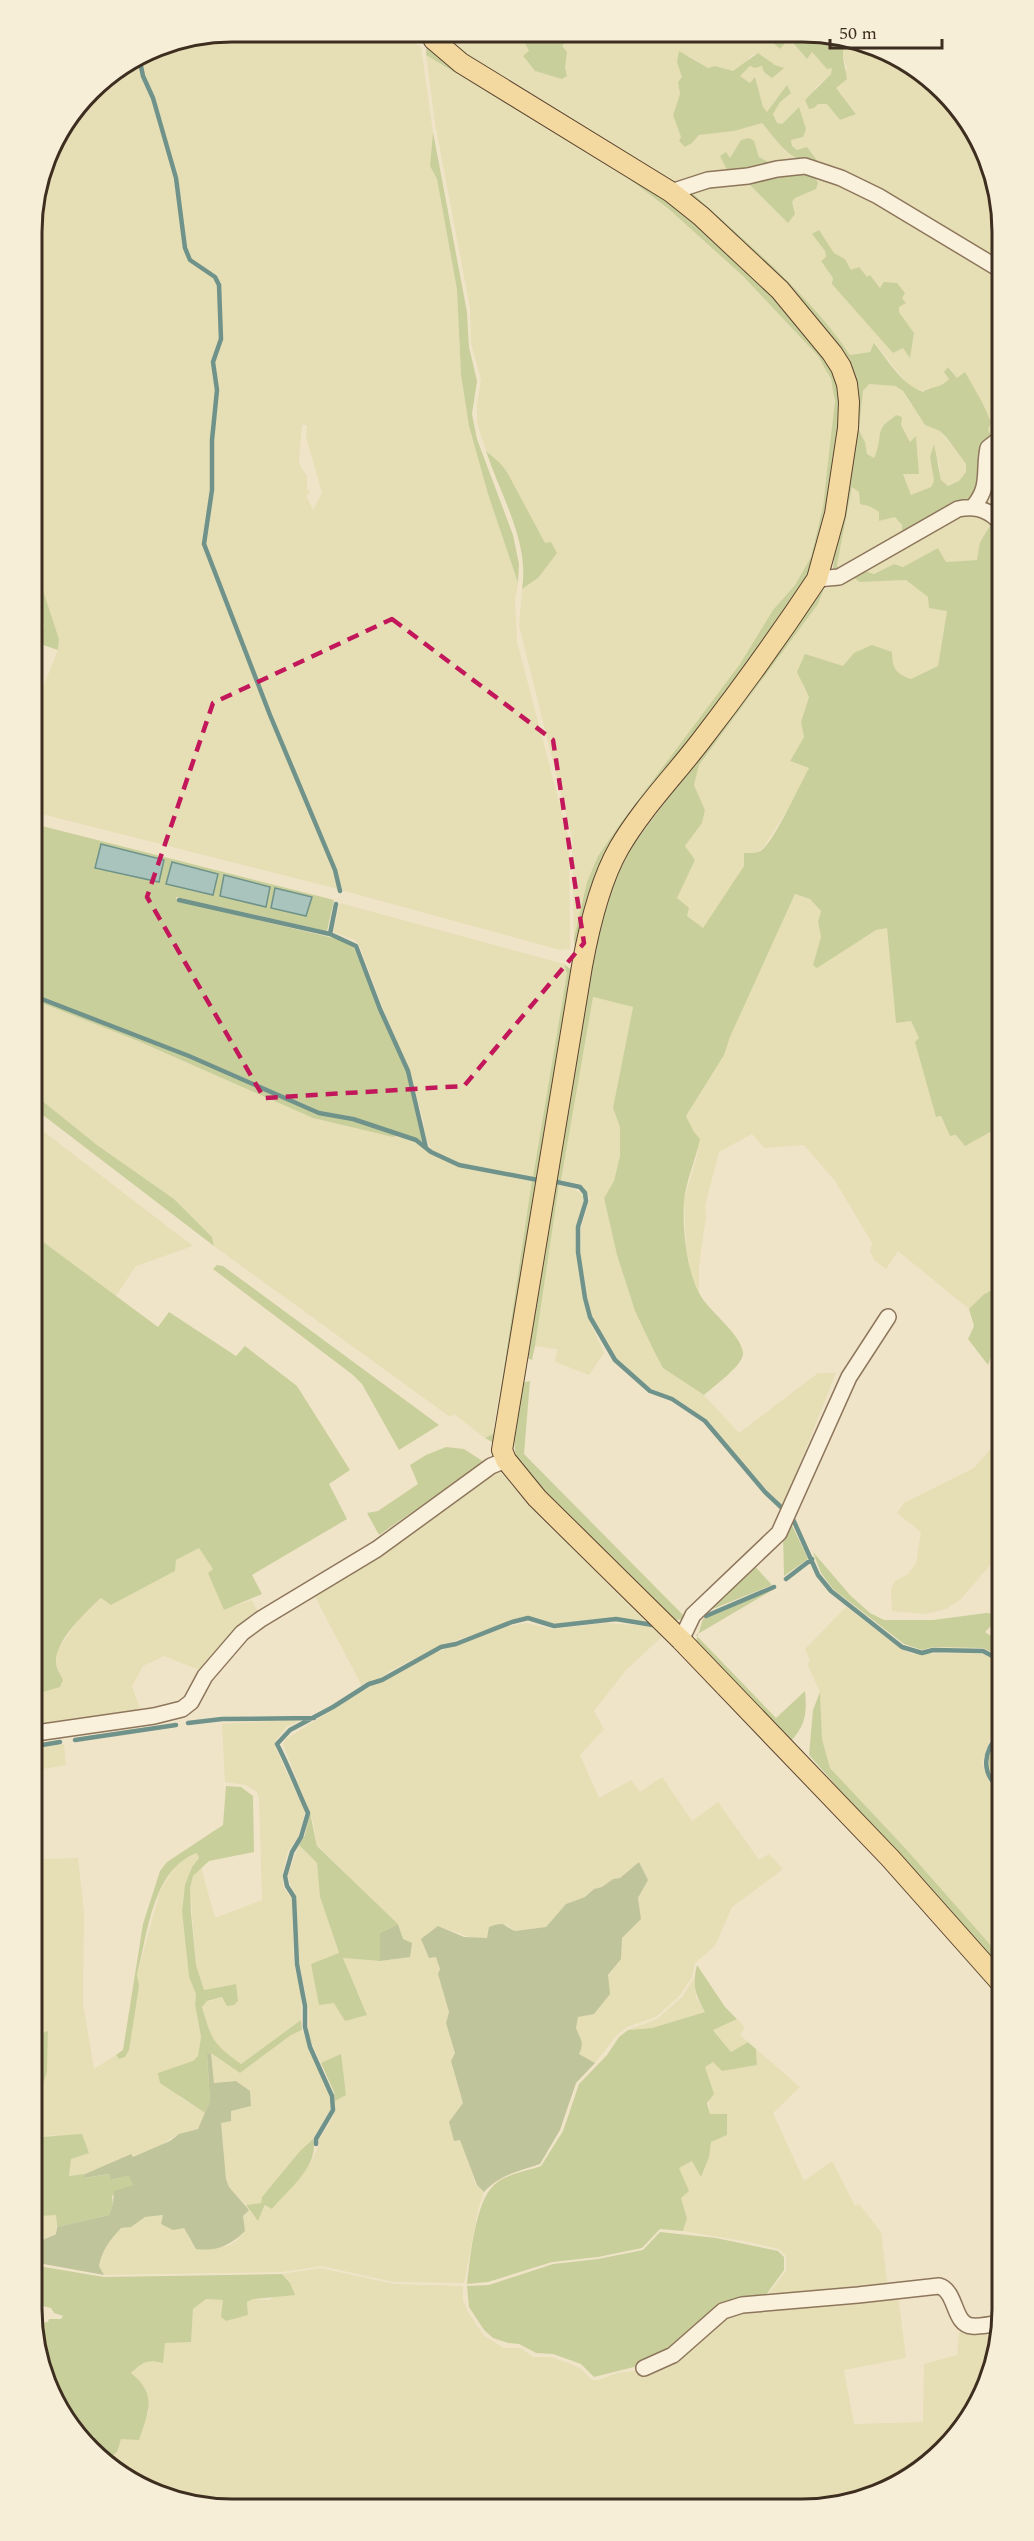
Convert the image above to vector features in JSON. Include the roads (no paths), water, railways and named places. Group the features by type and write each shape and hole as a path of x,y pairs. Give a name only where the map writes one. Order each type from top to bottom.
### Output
{"main road":[{"path":"437,42 461,63 671,192 701,216 780,290 821,338 842,367 849,402 835,514 818,579 713,725 668,781 619,849 598,904 584,955 501,1450 506,1460 537,1498 681,1640 924,1894 992,1973"}],"street":[{"path":"671,192 708,180 805,166 841,178 878,196 992,265"},
{"path":"974,507 982,497 985,488 988,448 992,444"},
{"path":"818,579 840,577 958,509 974,507 992,515"},
{"path":"681,1640 693,1615 778,1533 849,1377 888,1317"},
{"path":"42,1732 154,1716 182,1709 191,1702 205,1676 242,1632 261,1618 376,1549 491,1466 506,1460"},
{"path":"644,2368 673,2355 723,2311 742,2305 939,2286 949,2292 961,2319 968,2325 992,2323"}],"water":[{"path":"101,844 164,860 159,882 95,868"},
{"path":"172,862 218,874 213,895 166,884"},
{"path":"224,875 270,887 266,907 220,896"},
{"path":"275,888 312,897 306,916 271,908"}],"waterway":[{"path":"141,65 153,98 176,178 185,248 190,260 215,277 219,285 221,339 213,362 217,390 212,440 212,490 204,544 270,715 335,870 340,891"},
{"path":"179,900 330,934 356,946 380,1009 408,1071 426,1148"},
{"path":"330,934 336,904"},
{"path":"42,999 189,1056 319,1113 353,1119 416,1140 431,1152 459,1165 538,1180"},
{"path":"557,1182 580,1187 585,1193 586,1201 578,1227 578,1252 585,1298 590,1317 615,1360 650,1391 672,1399 705,1421 765,1492 782,1508"},
{"path":"792,1517 818,1575 831,1591 902,1647 922,1653 933,1650 983,1651 992,1656"},
{"path":"786,1579 812,1559"},
{"path":"706,1616 774,1587"},
{"path":"316,2144 316,2139 333,2110 332,2096 310,2047 305,2027 305,2006 297,1964 294,1897 287,1886 285,1876 308,1813 277,1744 290,1730 369,1684 382,1680 441,1647 456,1644 512,1622 528,1618 554,1626 616,1619 653,1625"},
{"path":"188,1723 222,1719 314,1718"},
{"path":"75,1740 176,1725"},
{"path":"42,1745 60,1742"},
{"path":"992,1744 986,1761 992,1780"}]}
